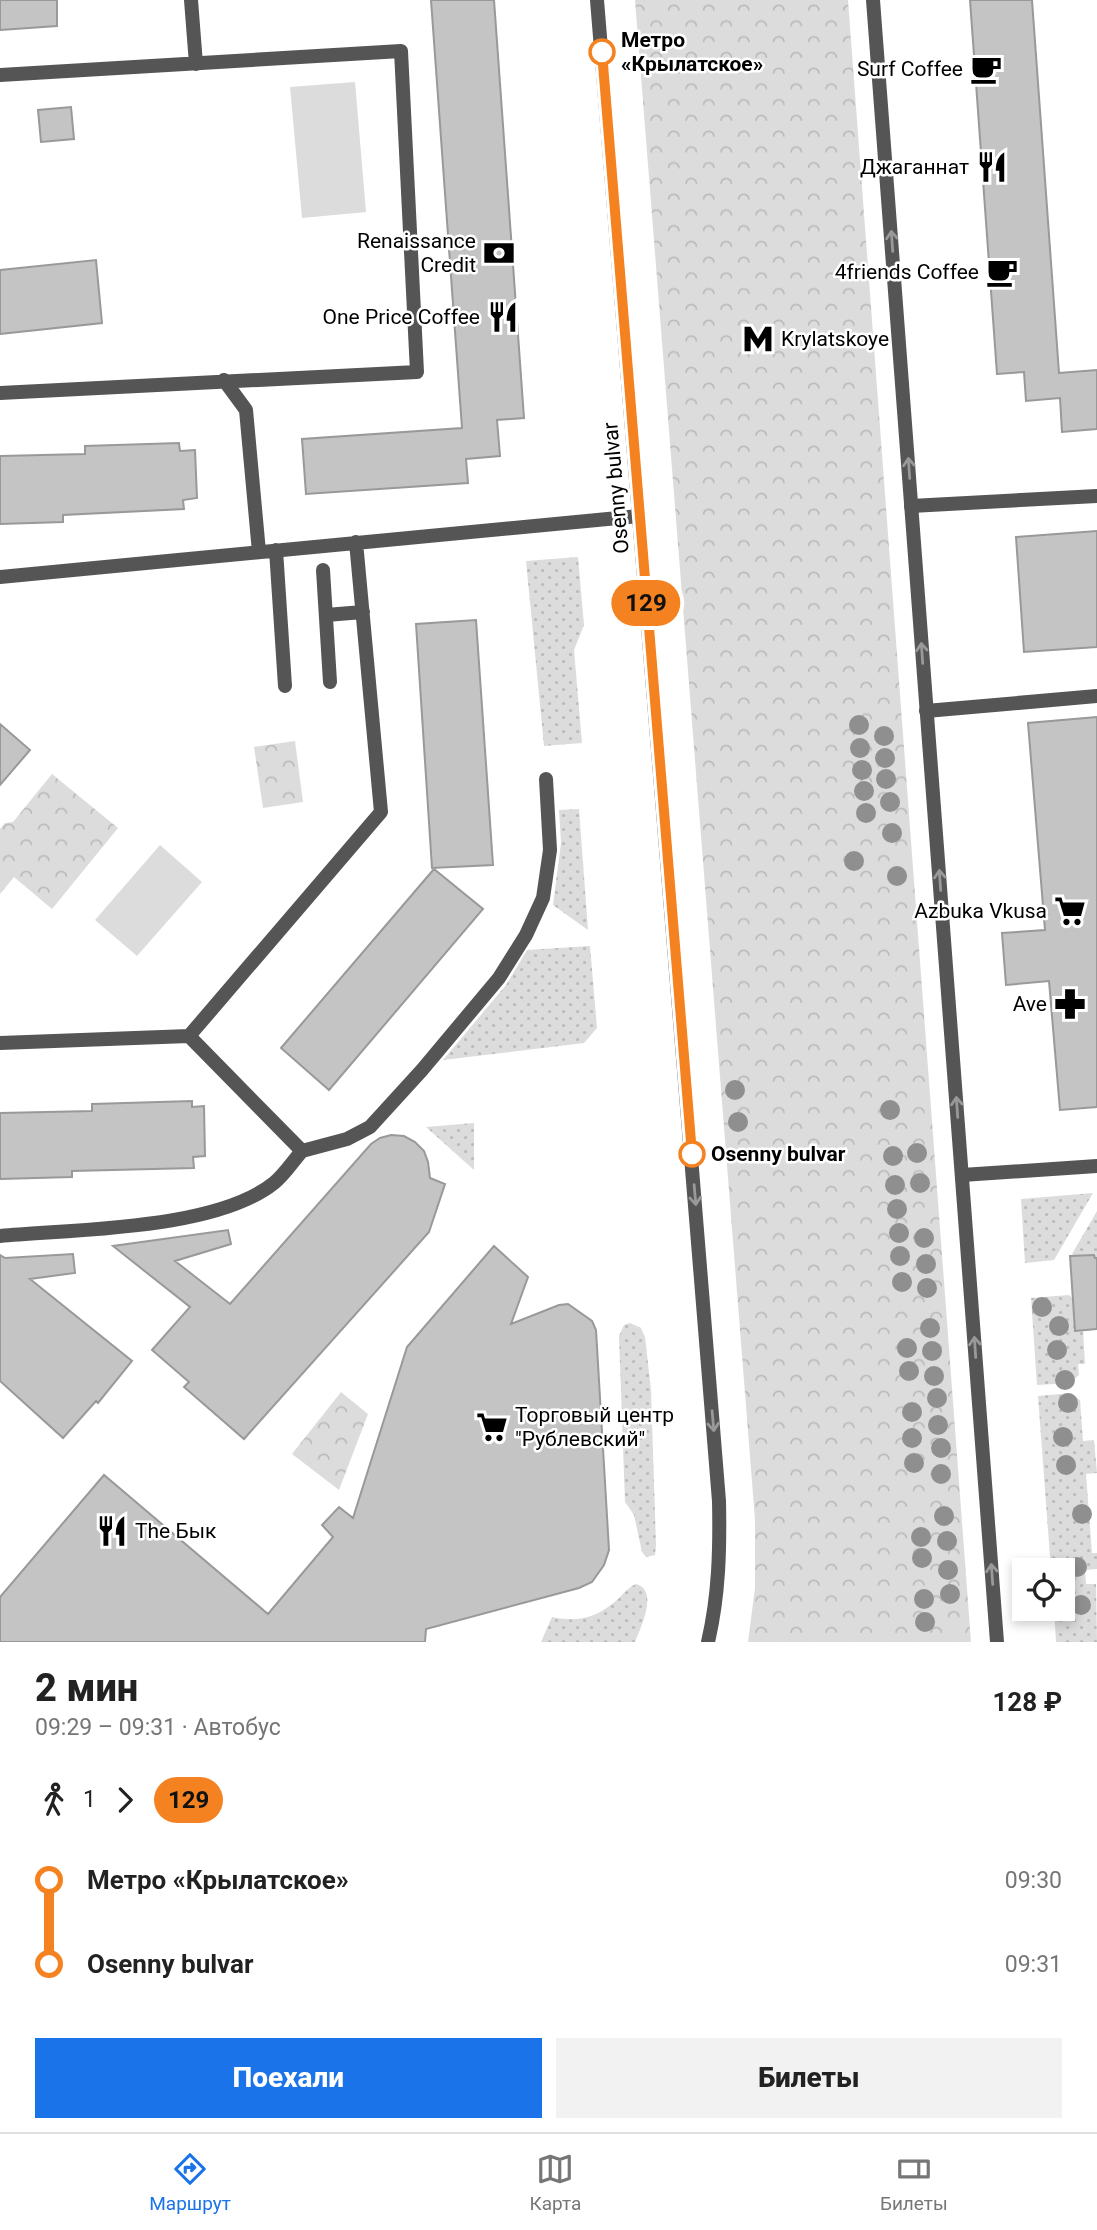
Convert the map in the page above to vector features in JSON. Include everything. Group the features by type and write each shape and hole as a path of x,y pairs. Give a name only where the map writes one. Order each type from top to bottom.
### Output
{"street":[{"path":"191,0 196,64"},
{"name":"Osenny bulvar","path":"597,0 719,1501 720,1558 708,1642"},
{"path":"873,0 998,1642"},
{"path":"0,75 401,51 417,372 0,393"},
{"path":"224,380 246,410 259,552"},
{"path":"911,506 1097,496"},
{"path":"0,576 639,516"},
{"path":"189,1037 381,812 356,542"},
{"path":"275,550 285,686"},
{"path":"323,570 330,682"},
{"path":"326,615 363,612"},
{"path":"926,711 1097,696"},
{"path":"0,1236 168,1222 238,1205 275,1182 302,1150 347,1139 370,1127 499,978 526,935 543,898 550,850 545,779"},
{"path":"0,1043 189,1037 302,1150"},
{"path":"962,1175 1097,1166"}],"green space":[{"path":"635,0 848,0 971,1642 748,1642 755,1588 755,1520"},
{"path":"355,82 366,212 302,218 290,87"},
{"path":"578,557 584,625 574,650 582,743 544,746 526,561"},
{"path":"295,741 303,802 263,808 254,747"},
{"path":"52,774 118,828 52,909 14,877 0,894 0,829 5,823 13,822"},
{"path":"579,809 588,930 553,905 561,843 559,810"},
{"path":"160,845 202,882 137,956 95,920"},
{"path":"590,946 597,1028 584,1043 443,1060 506,985 527,950"},
{"path":"474,1123 474,1170 426,1127"},
{"path":"1093,1193 1054,1260 1025,1263 1021,1199"},
{"path":"1097,1211 1097,1258 1094,1255 1072,1254"},
{"path":"1069,1295 1072,1298 1075,1330 1083,1330 1085,1364 1078,1364 1079,1375 1070,1383 1037,1385 1031,1298"},
{"path":"630,1323 641,1328 645,1337 651,1390 656,1545 655,1555 646,1557 642,1552 634,1515 625,1502 619,1336 624,1325"},
{"path":"341,1392 368,1414 339,1490 292,1454"},
{"path":"1071,1393 1080,1400 1083,1441 1094,1440 1097,1473 1086,1474 1092,1553 1097,1553 1097,1569 1085,1570 1086,1584 1096,1584 1097,1642 1056,1642 1055,1621 1075,1621 1075,1558 1050,1558 1038,1396"},
{"path":"636,1584 643,1588 647,1601 644,1619 635,1642 541,1642 552,1617 580,1619 596,1614"}],"building":[{"path":"0,0 57,0 57,26 0,30"},
{"path":"431,0 494,0 524,418 497,420 500,456 466,459 468,483 306,494 302,439 462,428"},
{"path":"970,0 1032,0 1059,373 1097,370 1097,429 1062,432 1060,398 1026,401 1024,372 997,374"},
{"path":"71,107 74,139 41,142 38,110"},
{"path":"96,260 102,323 0,334 0,270"},
{"path":"179,443 180,451 195,450 197,498 183,500 184,509 63,515 63,522 0,524 0,456 85,454 85,446"},
{"path":"1097,531 1097,647 1024,652 1016,537"},
{"path":"476,620 493,865 432,868 416,624"},
{"name":"Azbuka Vkusa","path":"1097,717 1097,1107 1060,1110 1049,981 1006,985 1002,933 1045,930 1028,723"},
{"path":"0,724 30,750 0,785"},
{"path":"434,869 483,909 329,1090 281,1048"},
{"path":"192,1101 192,1107 204,1106 205,1156 193,1157 194,1168 72,1171 72,1177 0,1179 0,1113 92,1111 92,1104"},
{"path":"391,1135 404,1136 415,1142 424,1151 430,1178 445,1184 429,1232 244,1439 184,1387 189,1382 152,1350 190,1307 113,1246 228,1230 231,1244 175,1261 230,1304 371,1144"},
{"name":"Торговый центр \"Рублевский\"","path":"494,1246 528,1277 511,1324 568,1304 592,1321 596,1330 609,1550 604,1565 592,1582 579,1588 426,1629 425,1642 0,1642 0,1597 104,1475 268,1614 333,1537 322,1525 339,1507 353,1518 407,1347"},
{"path":"73,1254 75,1273 30,1279 132,1361 98,1403 96,1401 63,1438 0,1381 0,1255 5,1258"},
{"path":"1094,1255 1097,1258 1097,1329 1075,1331 1070,1256"}],"bus line":[{"name":"129","path":"602,52 692,1154"}],"place":[{"name":"Метро «Крылатское»","path":"602,52"},
{"name":"Surf Coffee","path":"986,69"},
{"name":"Джаганнат","path":"992,167"},
{"name":"Renaissance Credit","path":"499,253"},
{"name":"4friends Coffee","path":"1002,272"},
{"name":"One Price Coffee","path":"503,317"},
{"name":"Krylatskoye","path":"758,339"},
{"name":"Azbuka Vkusa","path":"1070,911"},
{"name":"Ave","path":"1070,1004"},
{"name":"Osenny bulvar","path":"692,1154"},
{"name":"Торговый центр \"Рублевский\"","path":"492,1427"},
{"name":"The Бык","path":"112,1531"}]}
